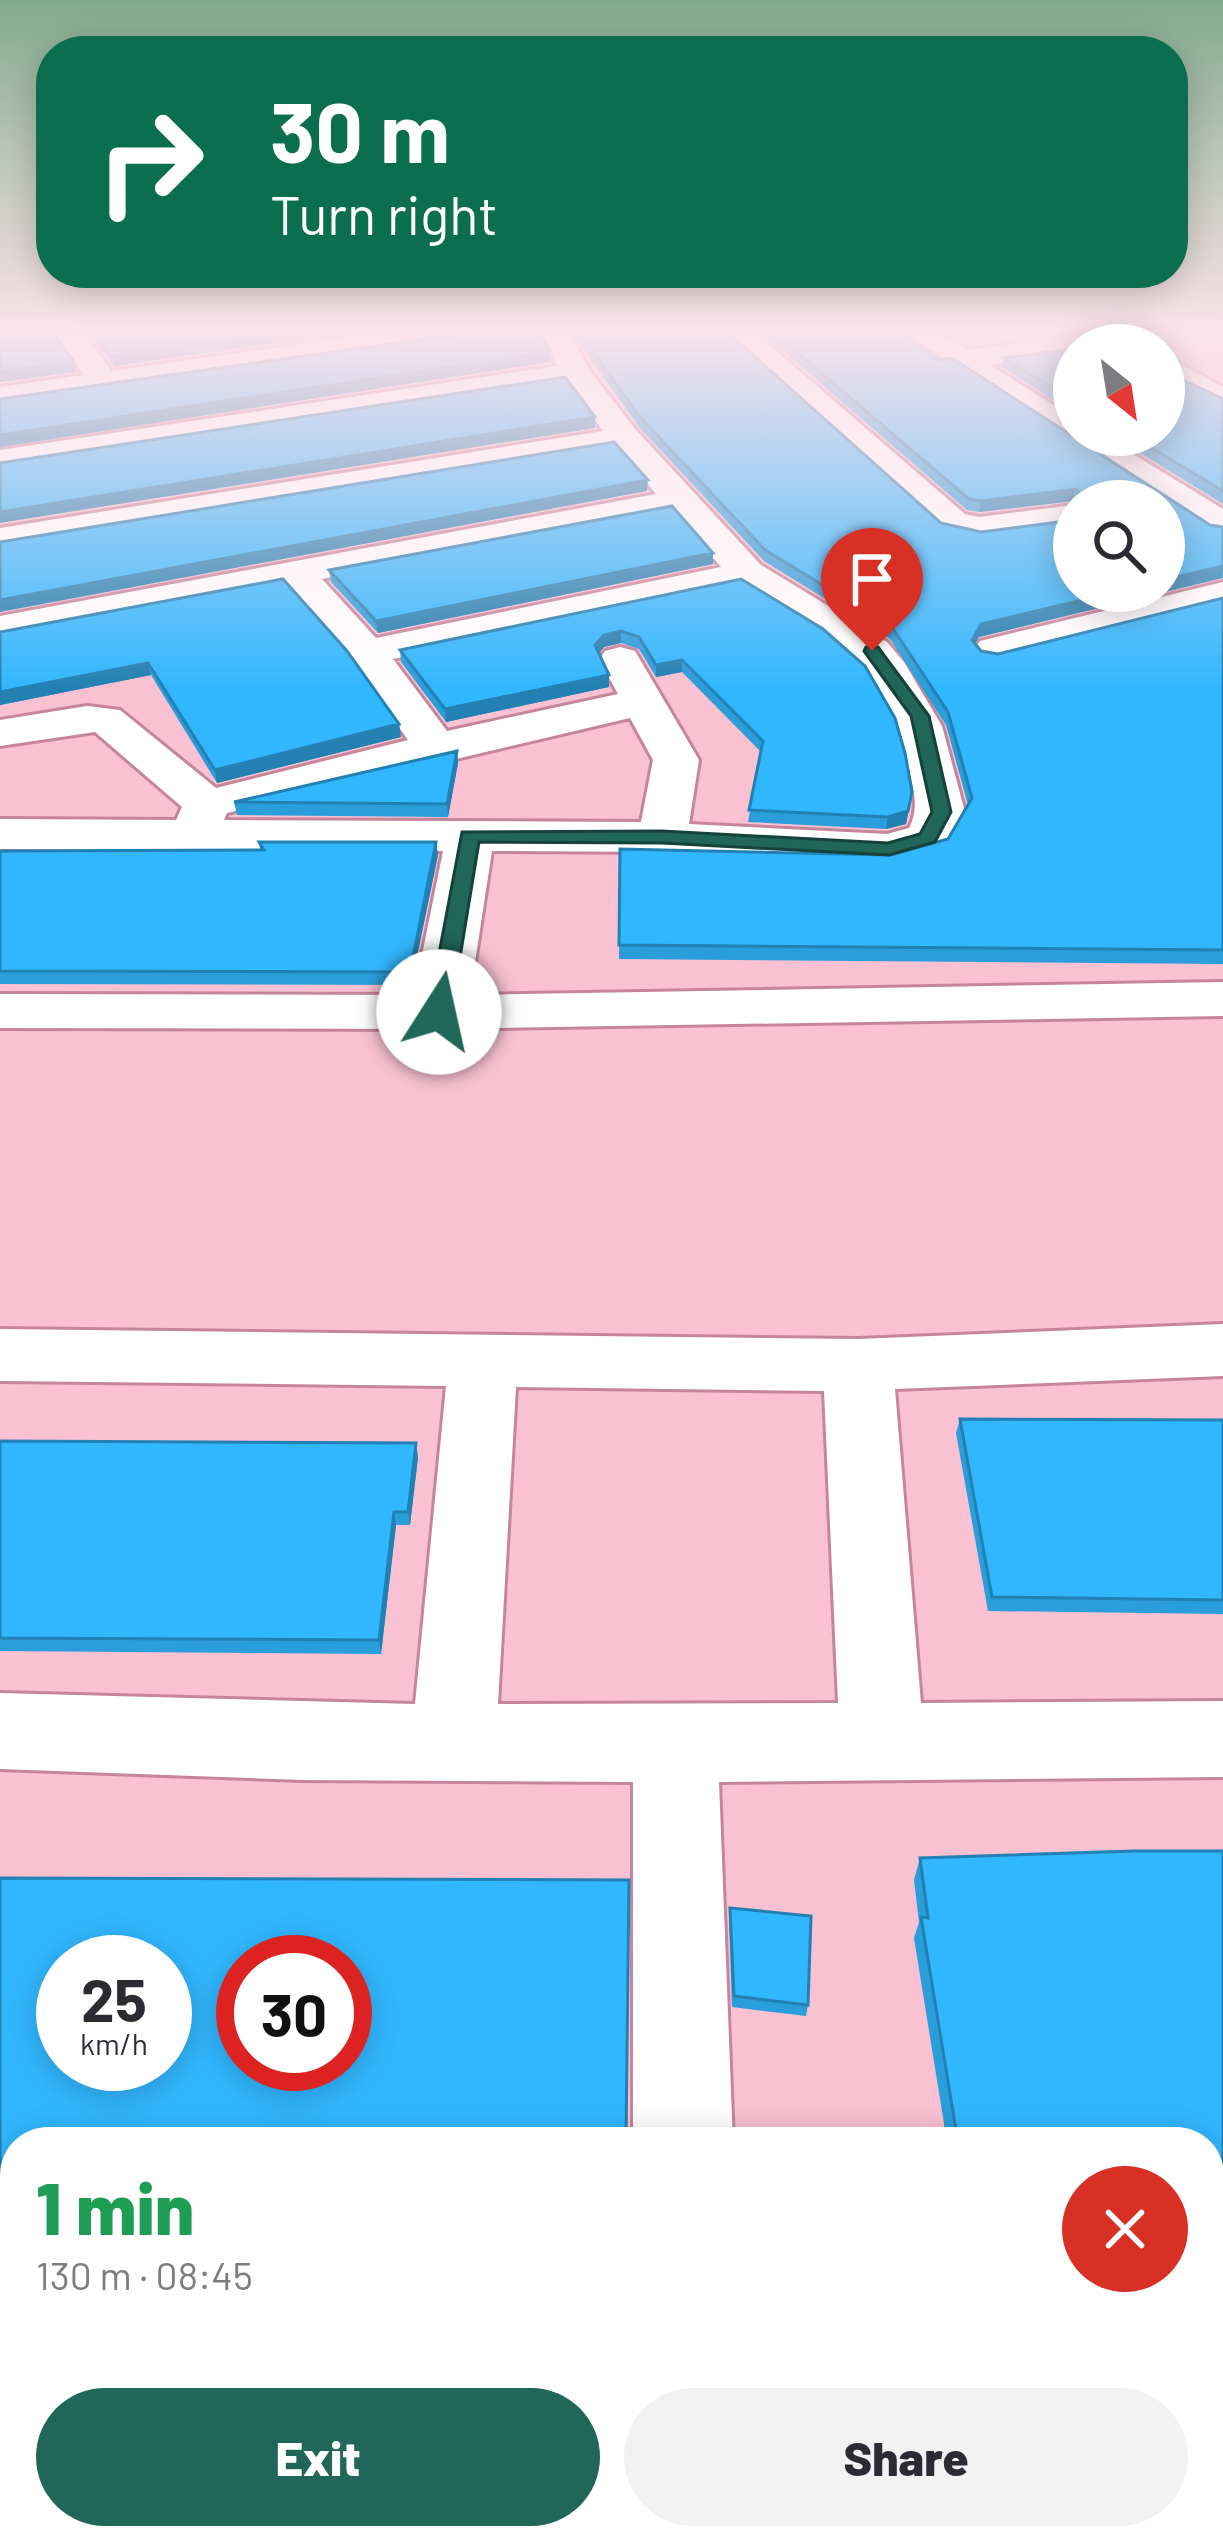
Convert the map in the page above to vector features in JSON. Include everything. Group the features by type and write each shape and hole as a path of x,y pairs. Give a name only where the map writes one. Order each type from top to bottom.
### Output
{"street":[{"path":"0,460 66,450"},
{"path":"0,539 545,450"},
{"path":"0,834 201,820 470,836 662,837 889,849 928,838 941,812 920,716 886,667 872,651 747,573 636,450"},
{"path":"871,450 953,522 979,529 1053,519"},
{"path":"1109,456 1142,480"},
{"path":"0,628 681,500"},
{"path":"1185,508 1223,525"},
{"path":"295,572 368,652 436,746"},
{"path":"368,652 747,573"},
{"path":"995,650 1223,594"},
{"path":"620,660 676,760 662,837"},
{"path":"201,820 436,746 643,702"},
{"path":"0,734 104,719 120,728 201,820"},
{"path":"439,1012 470,836"},
{"path":"0,1011 439,1012 1223,999"},
{"path":"0,1355 858,1365 1223,1350"},
{"path":"454,1742 484,1360"},
{"path":"858,1365 882,1741"},
{"path":"0,1731 301,1742 1223,1739"},
{"path":"677,1744 683,2127"}],"building":[{"path":"86,450 389,450 0,512 0,463"},
{"path":"565,450 621,450 648,480 0,600 0,542"},
{"path":"671,450 859,450 941,523 981,532 1053,523 1053,607 981,624 972,640 981,651 998,654 1167,612 1185,612 1185,607 1223,598 1223,950 619,945 620,849 891,855 948,839 972,798 948,712 892,627 765,550"},
{"path":"911,450 1053,450 1053,456 1103,456 1140,480 1053,480 1053,492 969,499"},
{"path":"1185,450 1223,450 1223,491 1165,456 1185,456"},
{"path":"672,506 713,553 376,621 329,570"},
{"path":"1185,509 1210,525 1223,527 1223,566 1185,575"},
{"path":"283,579 347,651 399,724 215,770 148,663 0,692 0,632"},
{"path":"741,579 823,629 865,666 895,718 912,792 908,811 888,817 749,810 763,741 682,660 656,665 639,637 621,631 604,635 595,645 609,675 445,709 400,650"},
{"path":"457,751 447,804 234,802"},
{"path":"259,842 436,842 410,972 0,971 0,851 264,850"},
{"path":"960,1419 1223,1420 1223,1600 992,1597"},
{"path":"0,1441 416,1443 408,1512 394,1512 379,1640 0,1638"},
{"path":"1223,1851 1223,2127 956,2127 921,1917 928,1918 920,1858"},
{"path":"0,1878 629,1880 626,2127 0,2127"},
{"path":"730,1908 811,1916 808,2005 734,1996"}],"route":[{"path":"439,1012 470,836 662,837 889,849 928,838 941,812 920,716 872,651"}]}
